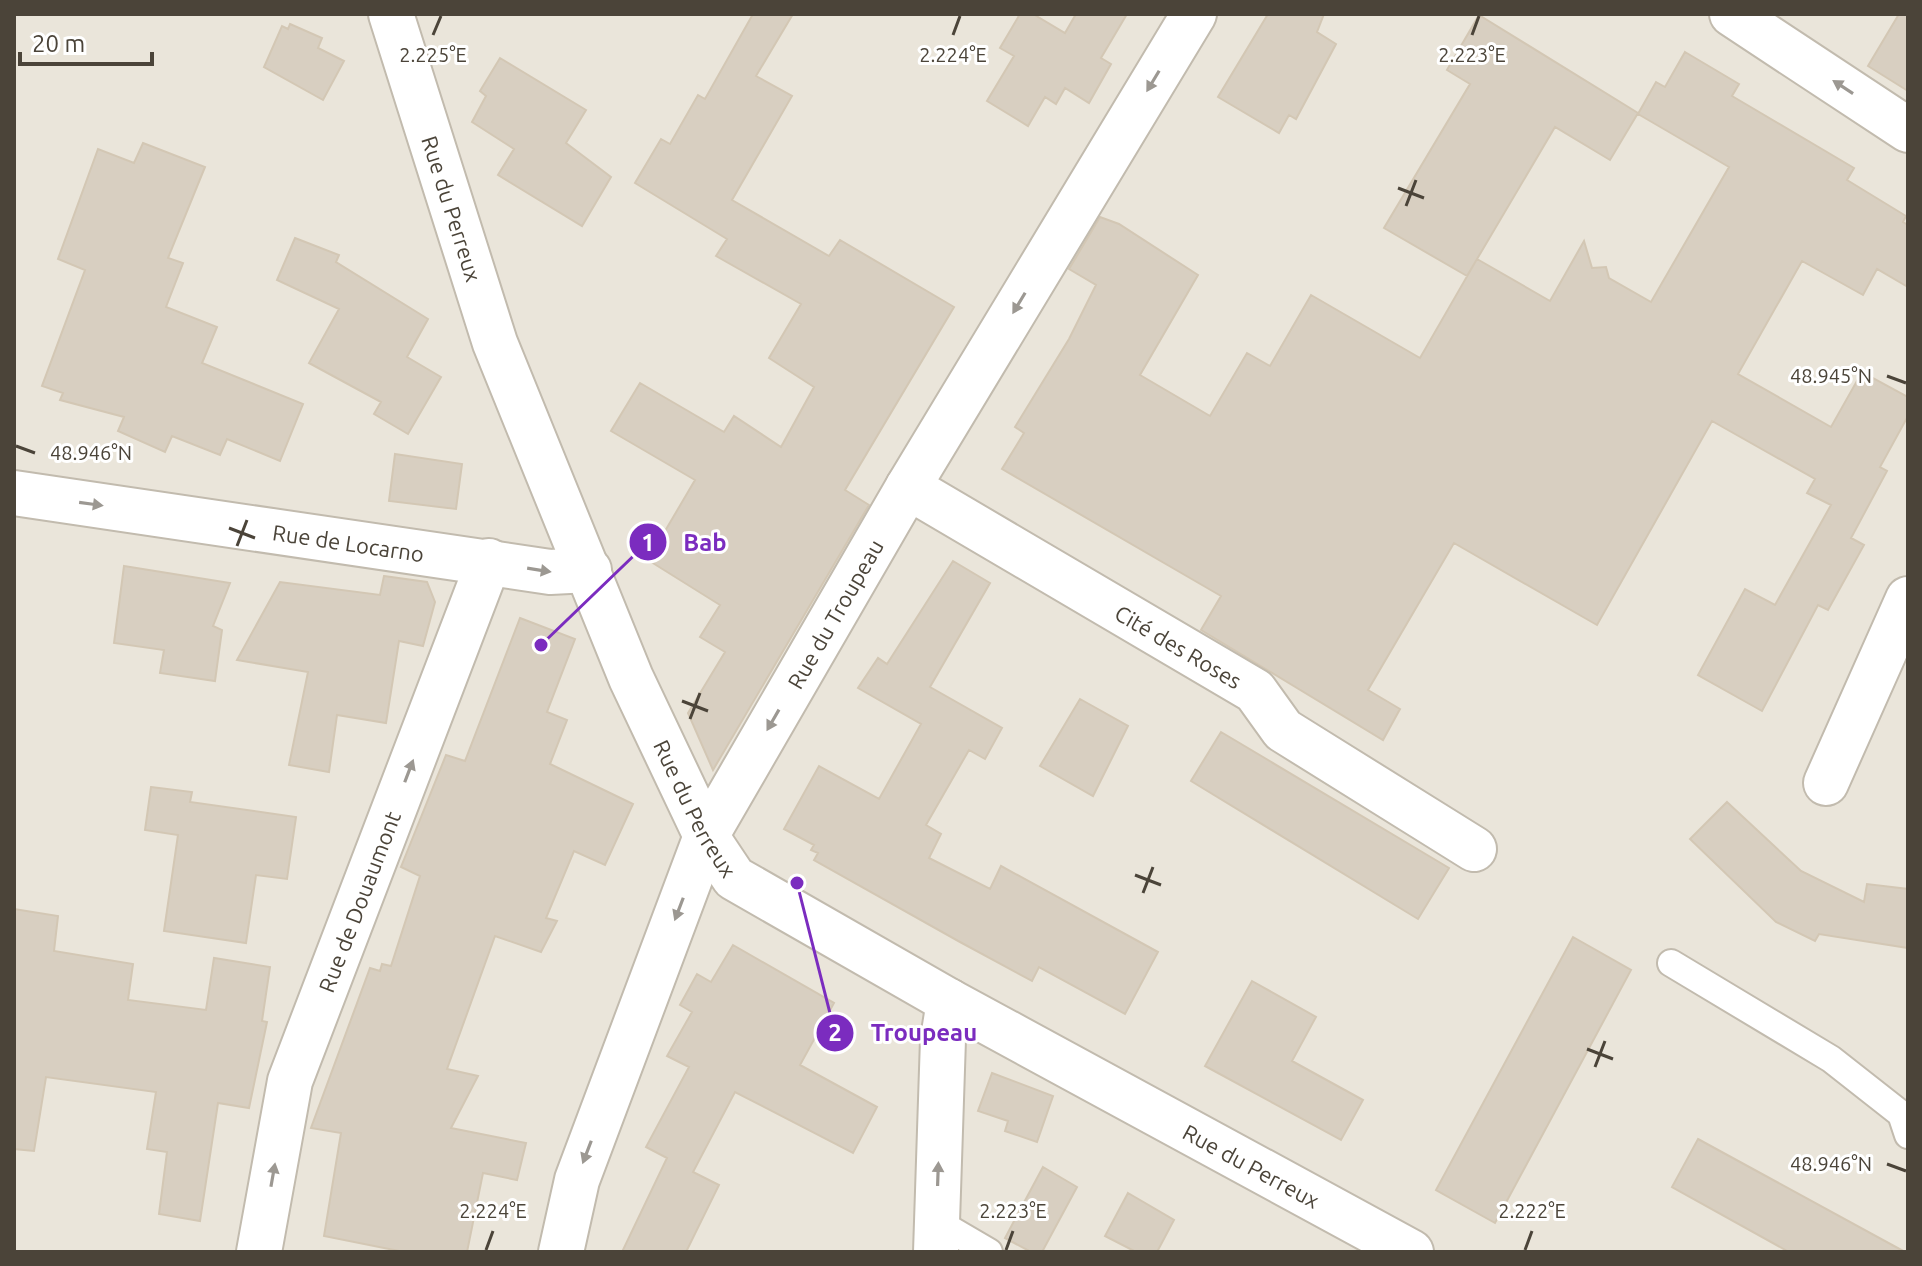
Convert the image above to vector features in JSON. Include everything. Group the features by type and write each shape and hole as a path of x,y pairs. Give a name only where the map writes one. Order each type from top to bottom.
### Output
{"street":[{"name":"Rue du Perreux","path":"391,14 495,343 631,678 706,836 734,878 949,1001 1411,1252"},
{"name":"Rue du Troupeau","path":"561,1252 577,1180 706,836 908,487 1194,14"},
{"path":"1732,14 1908,130"},
{"name":"Cité des Roses","path":"908,487 1255,691 1283,730 1474,849"},
{"name":"Rue de Locarno","path":"14,493 550,572 589,570"},
{"name":"Rue de Douaumont","path":"259,1252 290,1081 489,561"},
{"path":"1826,783 1908,599"},
{"path":"936,1236 943,1039 949,1001"}],"lane":[{"path":"1671,963 1831,1059 1901,1114 1908,1135"},
{"path":"936,1236 989,1252"}],"shaded area":[{"path":"14,14 1908,14 1908,1252 14,1252"}],"building":[{"path":"753,14 793,14 756,76 792,96 732,200 829,256 840,240 954,307 845,490 869,505 713,770 688,713 725,652 700,637 720,605 648,560 695,480 611,431 640,383 724,432 734,416 781,447 814,387 769,358 801,304 716,256 727,239 635,183 661,139 670,144 698,95 705,99"},
{"path":"1020,14 1033,14 1065,33 1076,14 1127,14 1101,58 1111,64 1089,103 1065,88 1056,104 1045,97 1028,126 987,101 1014,56 1000,48"},
{"path":"1268,14 1324,14 1317,32 1336,44 1296,119 1289,115 1279,133 1218,97"},
{"path":"1899,14 1908,14 1908,91 1868,66"},
{"path":"1479,15 1638,113 1610,160 1555,127 1467,276 1384,228 1470,84 1447,70"},
{"path":"290,24 322,38 318,48 344,61 323,100 264,67 282,26 288,29"},
{"path":"1685,52 1739,84 1732,96 1854,168 1847,180 1906,216 1903,222 1908,225 1908,287 1877,269 1863,295 1802,261 1738,374 1831,427 1862,372 1908,397 1908,416 1880,467 1887,471 1851,538 1864,545 1828,610 1818,605 1762,711 1698,675 1745,589 1775,605 1831,505 1807,493 1815,479 1712,421 1597,625 1454,543 1368,690 1400,709 1383,740 1201,630 1221,596 1002,469 1024,433 1015,427 1069,339 1096,285 1069,269 1100,217 1119,224 1198,275 1140,375 1210,416 1247,353 1270,366 1311,295 1420,358 1477,259 1550,301 1584,241 1592,268 1606,267 1609,278 1651,302 1729,167 1638,114 1656,82 1665,87"},
{"path":"500,58 586,110 566,143 611,177 582,226 498,175 514,149 472,122 486,96 480,91"},
{"path":"143,143 205,167 168,258 183,263 166,307 217,327 202,363 303,404 280,461 227,439 220,455 172,436 165,452 118,431 124,417 60,400 63,393 42,386 85,270 58,259 98,149 134,163"},
{"path":"295,238 339,255 336,262 428,319 407,357 441,377 408,434 374,414 381,402 309,363 339,309 277,280"},
{"path":"395,454 462,464 456,509 389,501"},
{"path":"953,561 990,583 930,687 1002,728 985,759 969,750 926,825 941,834 929,858 990,889 1001,866 1158,952 1125,1014 1039,967 1032,981 960,942 814,860 818,853 811,850 814,845 784,829 819,766 879,799 921,724 858,688 878,658 887,664"},
{"path":"124,566 230,583 213,626 222,630 215,681 160,673 164,650 114,643"},
{"path":"384,576 427,582 435,602 423,646 399,641 386,723 337,715 329,772 289,765 308,672 237,660 280,582 380,595"},
{"path":"520,618 575,639 547,712 567,720 550,764 633,804 605,865 574,851 546,918 557,921 541,952 495,936 447,1069 478,1076 451,1128 526,1143 517,1180 483,1173 467,1252 404,1252 324,1236 341,1133 311,1128 370,968 380,971 382,964 391,966 420,876 401,867 446,755 465,761"},
{"path":"1080,699 1128,726 1093,796 1040,766"},
{"path":"1221,732 1449,868 1418,919 1191,781"},
{"path":"151,787 192,792 190,802 296,817 287,879 256,875 246,943 164,931 178,835 145,830"},
{"path":"1727,802 1801,871 1864,902 1867,884 1908,889 1908,948 1819,934 1815,941 1776,922 1690,839"},
{"path":"14,909 58,916 54,951 133,964 128,1000 206,1010 214,958 270,967 262,1021 267,1022 249,1108 218,1103 200,1221 159,1214 167,1152 147,1149 156,1092 46,1077 34,1151 14,1149"},
{"path":"1573,937 1631,970 1495,1223 1436,1190"},
{"path":"733,945 834,1003 800,1065 877,1107 853,1153 735,1092 693,1172 719,1185 686,1252 622,1252 667,1158 646,1147 689,1067 667,1056 692,1012 680,1005 697,974 711,982"},
{"path":"1252,981 1316,1017 1292,1061 1363,1100 1341,1140 1205,1066"},
{"path":"992,1073 1053,1096 1037,1142 1005,1131 1008,1121 978,1111"},
{"path":"1698,1139 1905,1252 1789,1252 1672,1187"},
{"path":"1043,1167 1077,1187 1042,1252 1031,1252 1005,1238"},
{"path":"1128,1193 1174,1220 1157,1252 1136,1252 1105,1236"}],"place":[{"name":"Bab","path":"541,645"},
{"name":"Troupeau","path":"797,883"}]}
